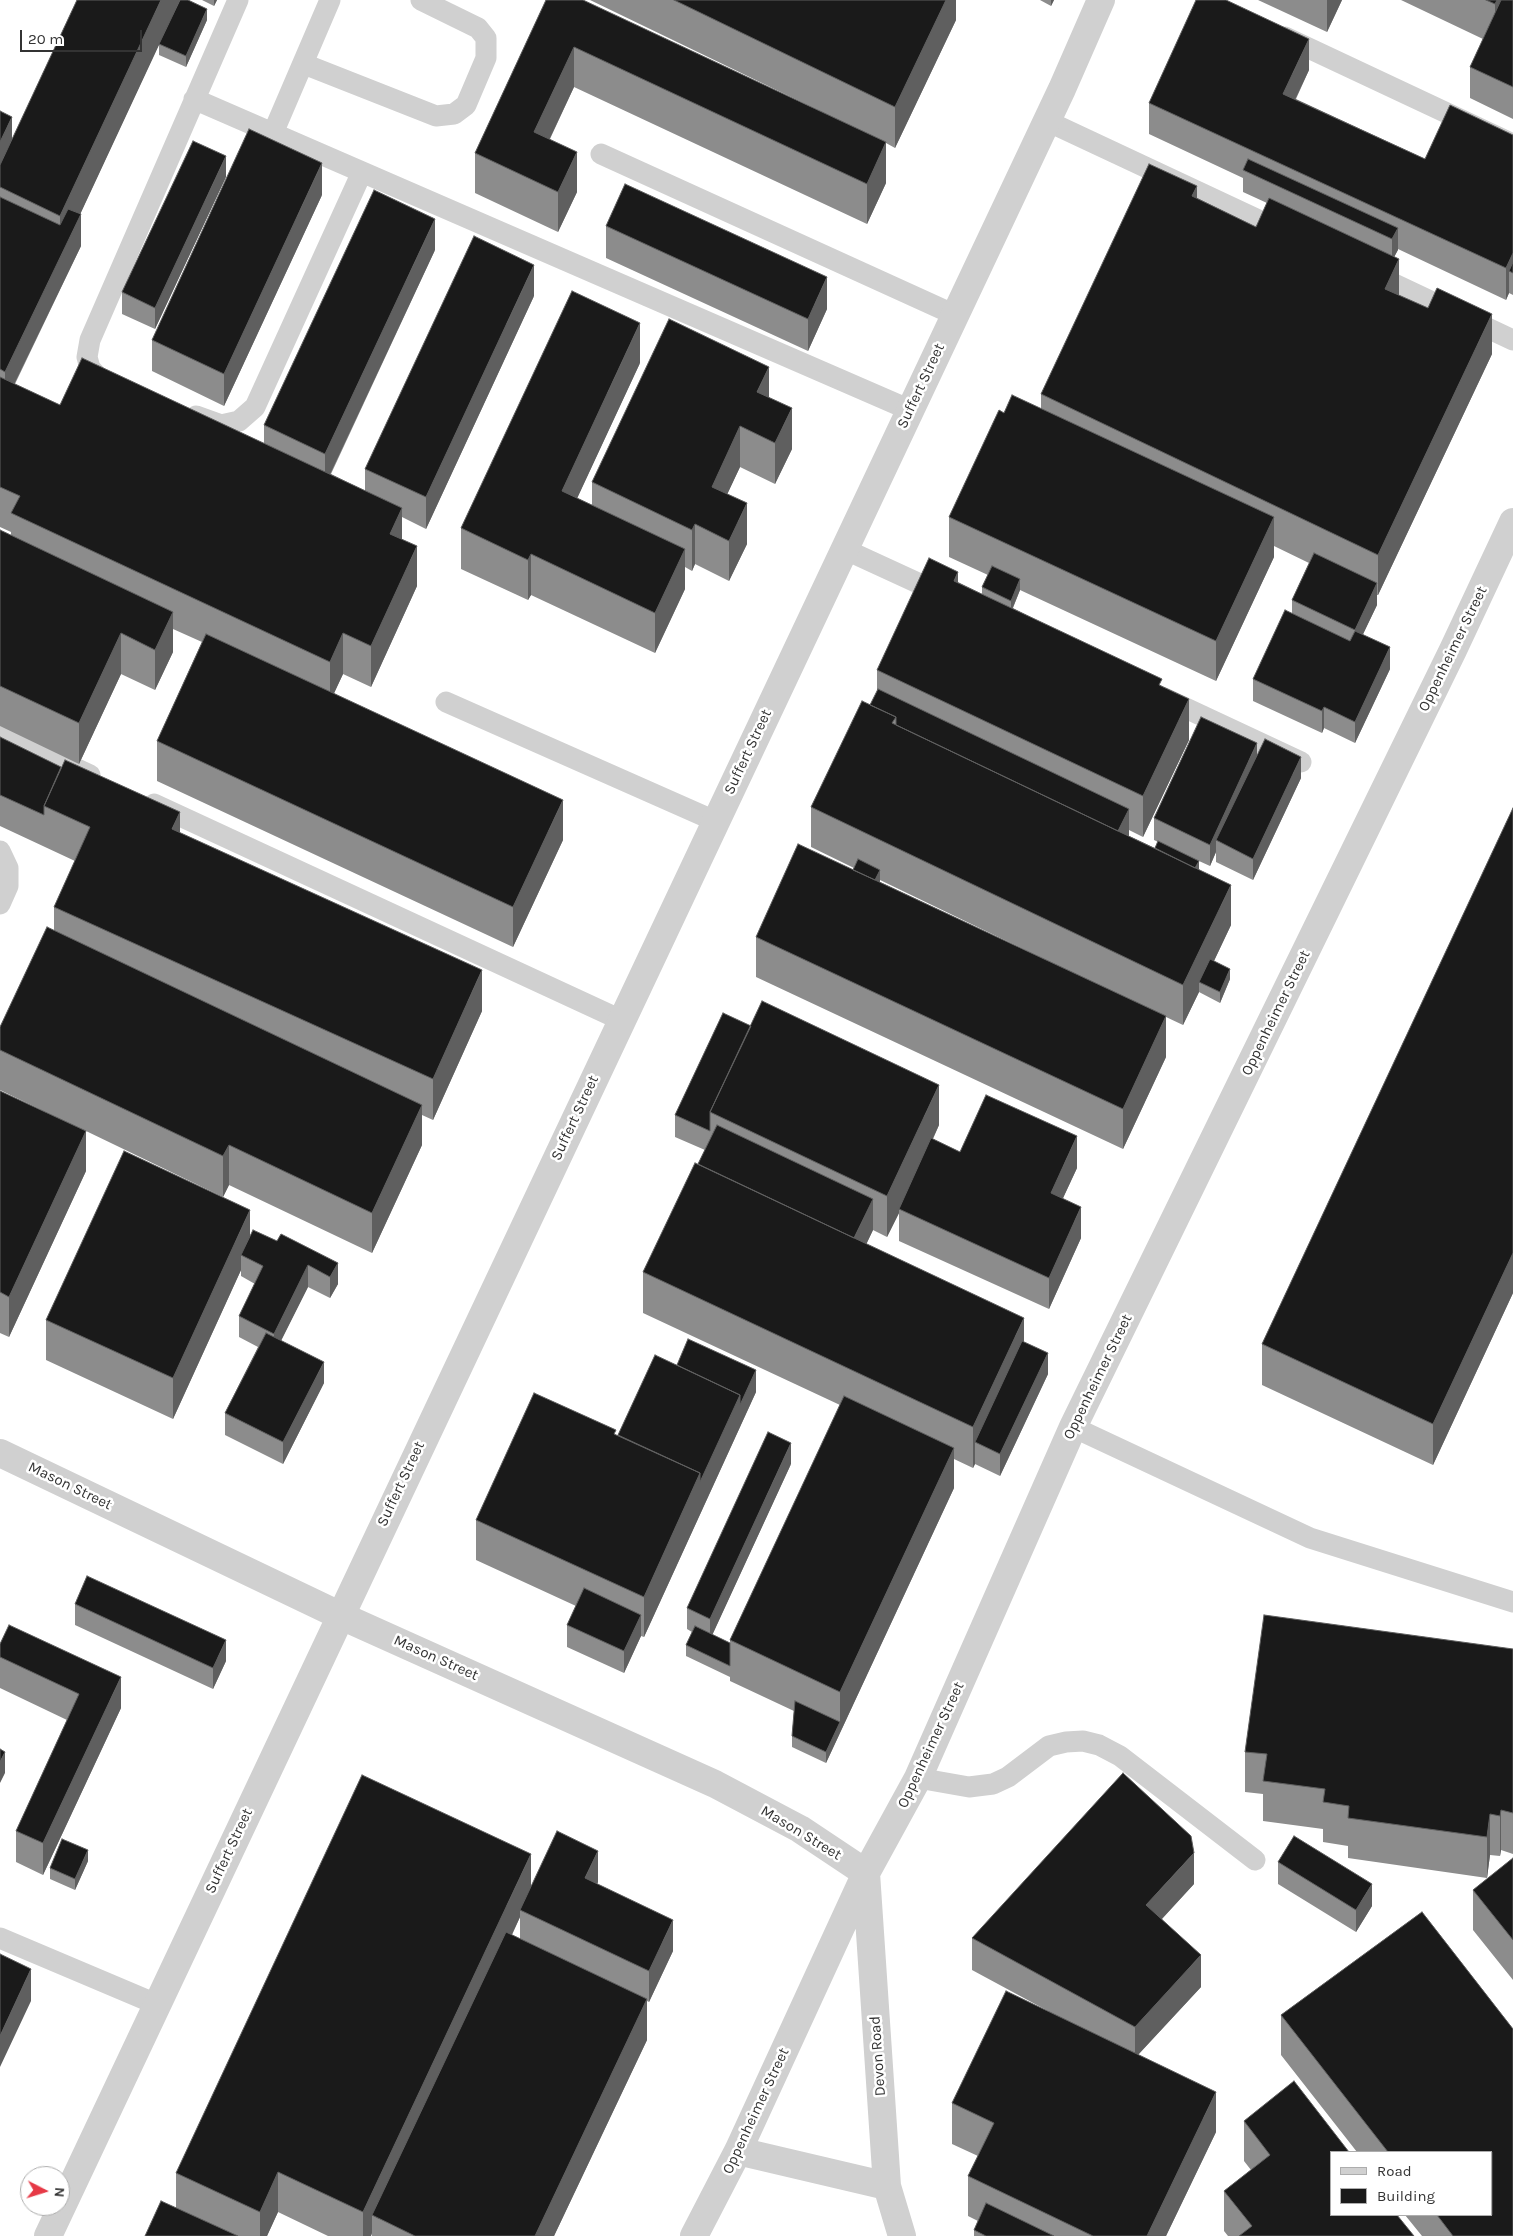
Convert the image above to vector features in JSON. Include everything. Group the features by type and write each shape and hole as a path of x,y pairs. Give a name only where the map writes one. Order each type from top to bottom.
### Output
{"street":[{"name":"Suffert Street","path":"48,2236 1047,120 1101,0"},
{"name":"Oppenheimer Street","path":"694,2236 738,2151 866,1873 918,1778 1073,1426 1453,650 1513,522"},
{"name":"Mason Street","path":"0,1453 340,1615 715,1784 800,1830 866,1873"},
{"name":"Devon Road","path":"866,1873 887,2186 902,2236"},
{"path":"738,2151 887,2186"}],"lane":[{"path":"128,390 100,379 90,368 87,357 90,340 238,0"},
{"path":"273,133 330,0"},
{"path":"304,64 436,116 454,114 466,105 486,58 486,38 478,28 421,0"},
{"path":"1269,30 1513,144"},
{"path":"194,99 910,410"},
{"path":"1047,120 1298,239"},
{"path":"601,154 955,314"},
{"path":"175,407 221,425 240,421 255,406 362,172"},
{"path":"1352,264 1513,340"},
{"path":"844,549 961,603"},
{"path":"1140,687 1301,762"},
{"path":"446,702 715,821"},
{"path":"0,733 108,783"},
{"path":"135,796 621,1020"},
{"path":"0,851 8,868 8,886 0,904"},
{"path":"1073,1426 1310,1538 1513,1602"},
{"path":"918,1778 969,1787 993,1784 1008,1777 1048,1746 1083,1741 1099,1745 1120,1756 1254,1860"},
{"path":"0,1938 156,2004"}],"building":[{"path":"77,0 161,0 60,216 0,187 0,165"},
{"path":"180,0 188,0 207,9 186,56 159,44"},
{"path":"546,0 583,0 886,142 867,184 574,47 534,132 577,152 558,192 475,153"},
{"path":"674,0 946,0 895,107"},
{"path":"1196,0 1226,0 1309,39 1283,94 1425,159 1450,105 1513,135 1513,253 1506,268 1149,103"},
{"path":"1486,0 1497,0 1495,4"},
{"path":"1501,0 1513,0 1513,87 1470,67"},
{"path":"0,111 12,117 0,142"},
{"path":"249,129 322,163 224,374 152,340"},
{"path":"193,141 226,156 155,308 122,292"},
{"path":"1248,159 1398,228 1392,239 1243,170"},
{"path":"1149,164 1197,186 1192,196 1256,227 1269,198 1399,259 1385,289 1428,308 1437,288 1492,314 1378,555 1041,394"},
{"path":"625,184 827,277 808,319 606,226"},
{"path":"374,190 435,219 325,454 264,425"},
{"path":"0,197 60,225 68,209 81,214 5,372 0,369"},
{"path":"474,236 534,265 426,497 365,469"},
{"path":"1513,262 1513,273 1509,271"},
{"path":"572,291 640,323 562,491 685,549 655,613 531,554 528,560 461,528"},
{"path":"669,319 769,367 757,392 792,408 775,443 740,426 712,487 747,503 729,541 695,524 692,530 592,482"},
{"path":"82,358 402,508 390,534 417,546 371,646 343,633 330,662 11,513 20,496 0,487 0,377 60,405"},
{"path":"1012,395 1274,517 1216,641 949,517 999,410 1004,413"},
{"path":"0,530 173,612 155,650 121,633 79,723 0,686"},
{"path":"1314,553 1377,583 1355,630 1292,600"},
{"path":"929,558 958,572 954,581 1162,679 1159,685 1189,699 1143,796 877,670"},
{"path":"992,566 1020,579 1011,601 982,587"},
{"path":"1285,610 1350,641 1355,631 1390,647 1355,722 1324,707 1322,711 1253,679"},
{"path":"206,634 563,800 513,907 157,741"},
{"path":"878,689 1129,809 1118,831 896,725 896,717 870,705"},
{"path":"862,701 896,717 892,723 1231,885 1183,985 811,807"},
{"path":"1201,717 1257,743 1210,845 1154,818"},
{"path":"0,737 61,767 44,806 44,815 0,795"},
{"path":"1265,739 1301,757 1253,859 1216,840"},
{"path":"65,760 180,812 172,829 482,970 433,1079 54,907 90,827 44,806"},
{"path":"1513,808 1513,1253 1433,1424 1262,1344"},
{"path":"1158,841 1199,861 1195,868 1155,848"},
{"path":"798,844 1166,1016 1123,1109 756,937"},
{"path":"858,859 880,870 875,880 853,870"},
{"path":"47,927 422,1105 372,1213 229,1145 223,1156 0,1050 0,1027"},
{"path":"1210,959 1230,969 1220,992 1199,982"},
{"path":"762,1001 939,1085 887,1196 710,1112"},
{"path":"723,1013 751,1026 710,1112 710,1131 675,1115"},
{"path":"0,1091 86,1131 9,1297 0,1292"},
{"path":"986,1095 1077,1136 1051,1193 1081,1207 1049,1278 899,1209 931,1138 960,1152"},
{"path":"717,1125 873,1199 854,1238 698,1164"},
{"path":"124,1151 250,1210 173,1378 46,1320"},
{"path":"695,1163 1024,1318 973,1427 643,1272"},
{"path":"253,1230 277,1241 281,1234 338,1263 330,1277 308,1265 274,1334 239,1316 263,1266 241,1255"},
{"path":"266,1333 324,1362 283,1442 225,1413"},
{"path":"688,1339 756,1370 740,1405 740,1395 677,1365"},
{"path":"1022,1341 1048,1353 1000,1454 975,1442"},
{"path":"655,1355 740,1395 700,1482 700,1473 618,1435"},
{"path":"534,1393 616,1430 614,1434 700,1473 644,1597 476,1520"},
{"path":"844,1396 954,1448 840,1692 730,1640"},
{"path":"768,1432 791,1443 710,1619 687,1608"},
{"path":"87,1576 226,1640 213,1668 75,1604"},
{"path":"584,1588 641,1615 624,1651 567,1625"},
{"path":"1264,1615 1513,1649 1513,1813 1501,1810 1500,1816 1490,1814 1487,1837 1348,1818 1349,1806 1323,1802 1325,1789 1263,1781 1267,1754 1245,1752"},
{"path":"9,1625 121,1677 43,1843 16,1831 79,1694 0,1657 0,1644"},
{"path":"695,1626 730,1643 730,1666 686,1645"},
{"path":"795,1701 840,1722 826,1752 792,1736"},
{"path":"0,1749 5,1752 0,1762"},
{"path":"1123,1773 1191,1836 1194,1853 1146,1905 1201,1955 1135,2027 972,1938"},
{"path":"362,1775 531,1854 363,2212 278,2172 260,2212 176,2173"},
{"path":"557,1831 598,1851 585,1878 673,1920 649,1971 520,1910"},
{"path":"1294,1836 1372,1884 1356,1910 1278,1862"},
{"path":"62,1839 88,1850 75,1879 50,1868"},
{"path":"1513,1858 1513,1940 1473,1890"},
{"path":"1422,1912 1513,2029 1513,2236 1453,2236 1438,2216 1493,2216 1493,2151 1387,2151 1281,2015"},
{"path":"506,1932 647,1999 535,2236 415,2236 372,2215"},
{"path":"0,1954 31,1969 0,2036"},
{"path":"1006,1991 1216,2092 1147,2236 1093,2236 968,2176 994,2123 952,2103"},
{"path":"1294,2081 1348,2151 1330,2151 1330,2216 1398,2216 1414,2236 1239,2236 1252,2226 1224,2191 1270,2155 1244,2121"},
{"path":"161,2201 238,2236 145,2236"},
{"path":"986,2203 1054,2236 986,2236 974,2230"}]}
